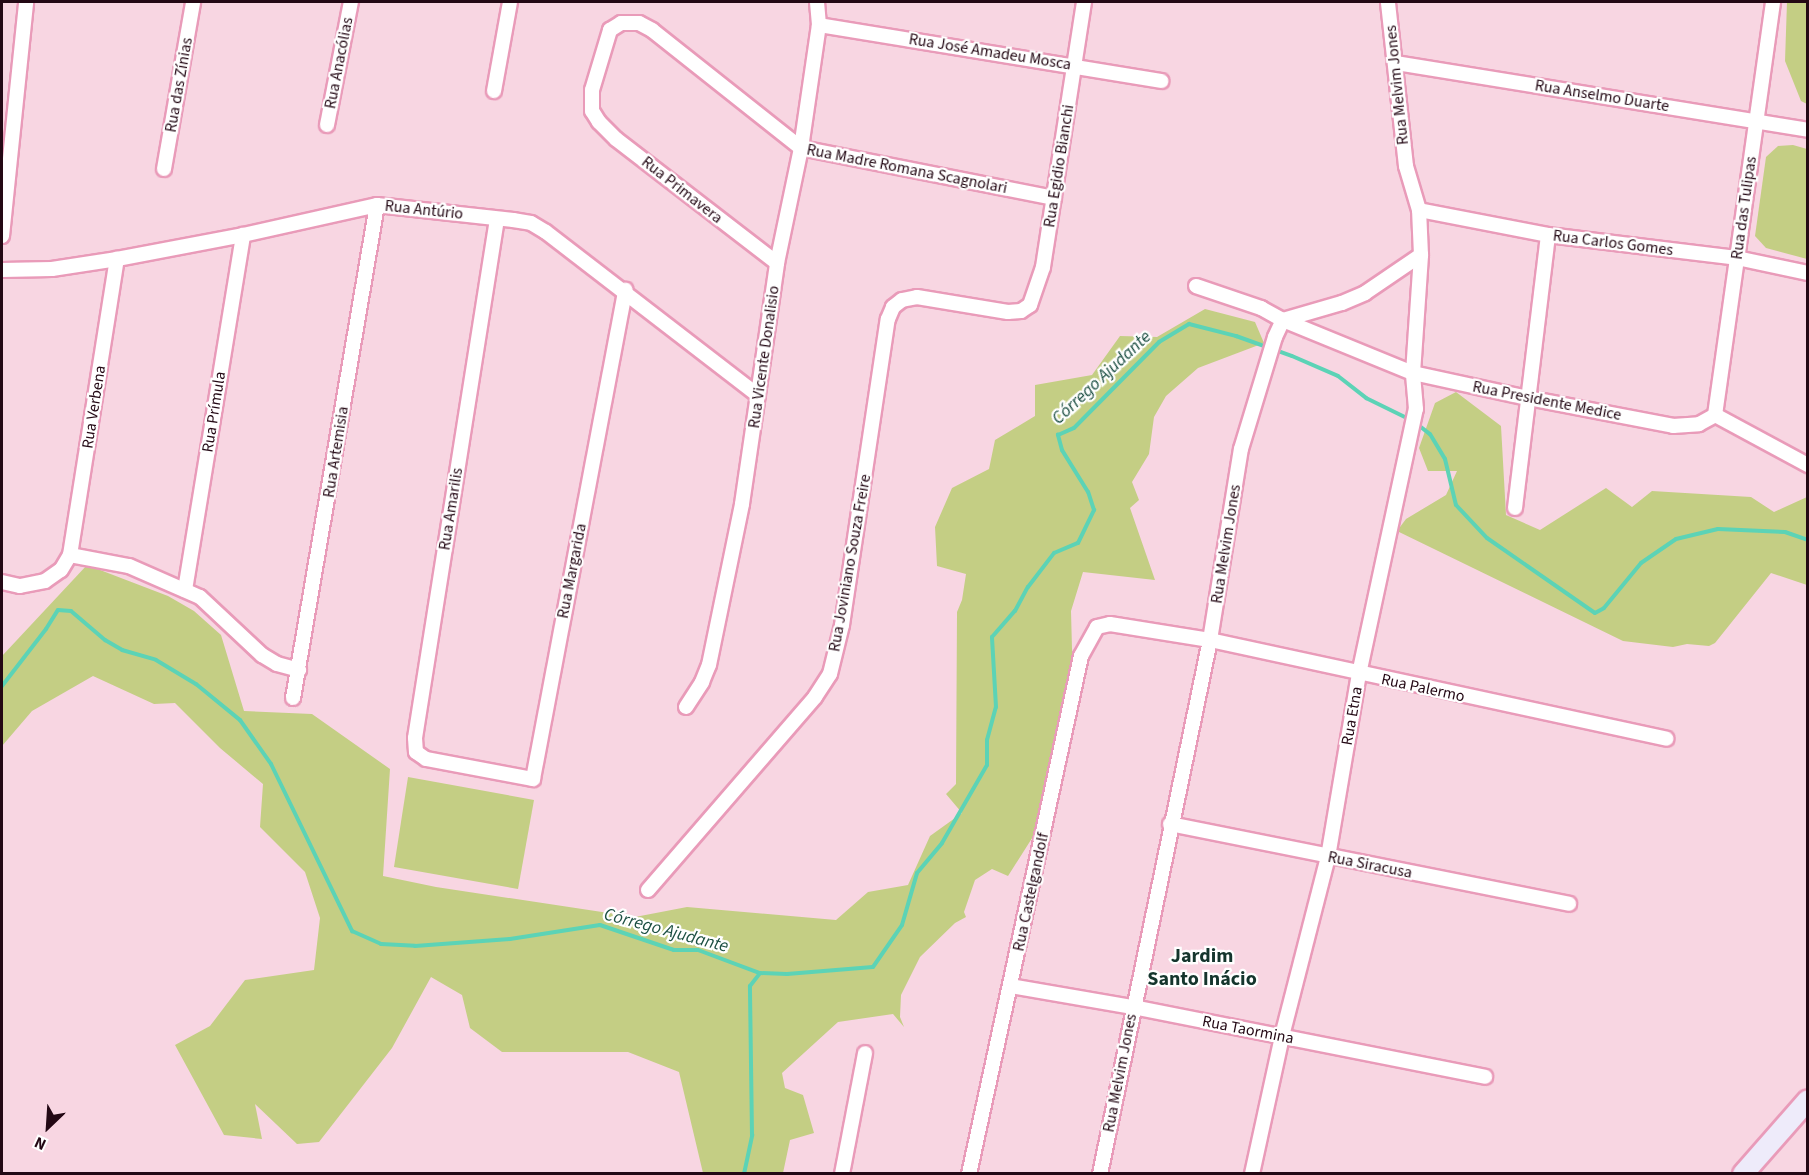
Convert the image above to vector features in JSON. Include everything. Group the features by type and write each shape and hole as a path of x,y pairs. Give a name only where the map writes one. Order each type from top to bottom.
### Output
{"street":[{"path":"2,236 26,2"},
{"name":"Rua das Zínias","path":"164,170 193,2"},
{"name":"Rua Anacólias","path":"327,125 351,2"},
{"path":"494,91 510,2"},
{"name":"Rua Vicente Donalisio","path":"686,707 709,665 742,504 777,264 801,148 819,25 817,2"},
{"name":"Rua Egidio Bianchi","path":"917,297 1008,312 1021,311 1030,305 1043,267 1084,2"},
{"name":"Rua Melvim Jones","path":"1388,2 1406,166 1419,210 1421,255"},
{"name":"Rua das Tulipas","path":"1715,415 1773,2"},
{"name":"Rua Madre Romana Scagnolari","path":"592,111 592,90 610,30 621,23 639,23 652,30 801,148 1054,198"},
{"name":"Rua José Amadeu Mosca","path":"819,25 1161,81"},
{"name":"Rua Anselmo Duarte","path":"1396,63 1808,130"},
{"name":"Rua Primavera","path":"592,111 616,140 777,264"},
{"name":"Rua Antúrio","path":"2,270 52,268 117,259 243,235 377,205 531,223 625,290 758,395"},
{"name":"Rua Artemisia","path":"293,698 377,205"},
{"name":"Rua Carlos Gomes","path":"1419,210 1548,235 1737,258 1808,273"},
{"name":"Rua Amarilis","path":"462,767 421,756 416,752 415,738 497,219"},
{"name":"Rua Prímula","path":"185,590 243,235"},
{"path":"1515,508 1548,235"},
{"path":"1283,320 1342,303 1365,293 1421,255"},
{"name":"Rua Etna","path":"1252,1173 1282,1036 1328,856 1359,674 1416,409 1413,373 1421,255"},
{"name":"Rua Verbena","path":"70,555 117,259"},
{"name":"Rua Presidente Medice","path":"1196,286 1251,304 1283,320 1413,373 1528,399 1673,426 1699,424 1715,415"},
{"name":"Rua Margarida","path":"462,767 533,780 625,290"},
{"name":"Rua Joviniano Souza Freire","path":"648,890 815,697 830,674 842,625 888,320 893,307 902,300 917,297"},
{"name":"Rua Melvim Jones","path":"1100,1173 1170,824 1210,640 1241,449 1275,337 1283,320"},
{"path":"1715,415 1808,465"},
{"path":"2,582 20,586 45,581 61,570 70,555 129,566 185,590 210,606 262,655 277,664 299,670"},
{"name":"Rua Palermo","path":"1110,624 1210,640 1666,739"},
{"name":"Rua Castelgandolf","path":"969,1173 1081,656 1092,632 1110,624"},
{"name":"Rua Siracusa","path":"1170,824 1569,904"},
{"name":"Rua Taormina","path":"1011,986 1133,1007 1485,1077"},
{"path":"842,1173 865,1053"},
{"path":"1743,1173 1808,1100"}],"green space":[{"path":"1787,2 1807,2 1807,104 1801,101 1785,61"},
{"path":"1793,145 1807,149 1807,259 1766,248 1755,236 1766,157 1778,146"},
{"path":"1205,309 1255,322 1264,343 1198,368 1166,396 1154,417 1149,454 1132,482 1139,500 1130,508 1155,580 1083,572 1071,611 1072,649 1078,690 1053,805 1008,876 992,869 975,880 964,912 966,917 955,923 920,957 901,995 900,1017 904,1027 893,1014 838,1022 782,1073 785,1088 803,1095 814,1133 790,1140 783,1173 703,1173 679,1072 628,1052 502,1052 470,1028 462,995 431,977 392,1048 319,1142 297,1144 255,1104 262,1139 224,1135 175,1045 210,1026 245,980 314,970 320,918 305,872 260,827 263,784 220,748 175,703 154,704 93,676 32,711 2,746 2,656 87,565 168,596 194,611 221,635 244,711 312,714 390,769 383,876 436,887 635,917 687,907 836,920 868,892 908,885 930,836 962,813 946,794 956,784 957,612 962,600 966,574 937,566 935,527 952,488 989,469 995,440 1035,416 1035,385 1092,375 1120,336 1157,337"},
{"path":"1456,392 1501,426 1506,515 1540,530 1606,488 1632,507 1652,491 1751,497 1774,512 1807,497 1807,585 1771,573 1715,643 1709,646 1687,644 1673,647 1623,641 1397,531 1406,519 1446,495 1457,471 1428,471 1419,448 1435,403"},
{"path":"408,777 534,800 518,889 394,867"}],"waterway":[{"name":"Córrego Ajudante","path":"2,686 58,610 71,611 105,640 122,650 156,660 196,684 240,720 271,764 352,931 381,944 415,946 510,939 600,925 674,950 698,950 760,973 787,974 873,967 902,925 917,873 942,843 987,765 987,740 996,707 992,637 1015,611 1028,587 1054,553 1078,543 1094,510 1088,492 1062,450 1058,435 1074,428 1159,342 1189,324 1236,336 1292,356 1338,376 1366,398 1411,420"},
{"name":"Córrego Ajudante","path":"1417,424 1430,434 1445,459 1456,505 1487,538 1595,613 1604,608 1641,563 1676,539 1718,529 1785,532 1808,540"},
{"path":"744,1174 752,1135 750,986 760,973"}],"district":[{"name":"Jardim Santo Inácio","path":"1202,968"}]}
